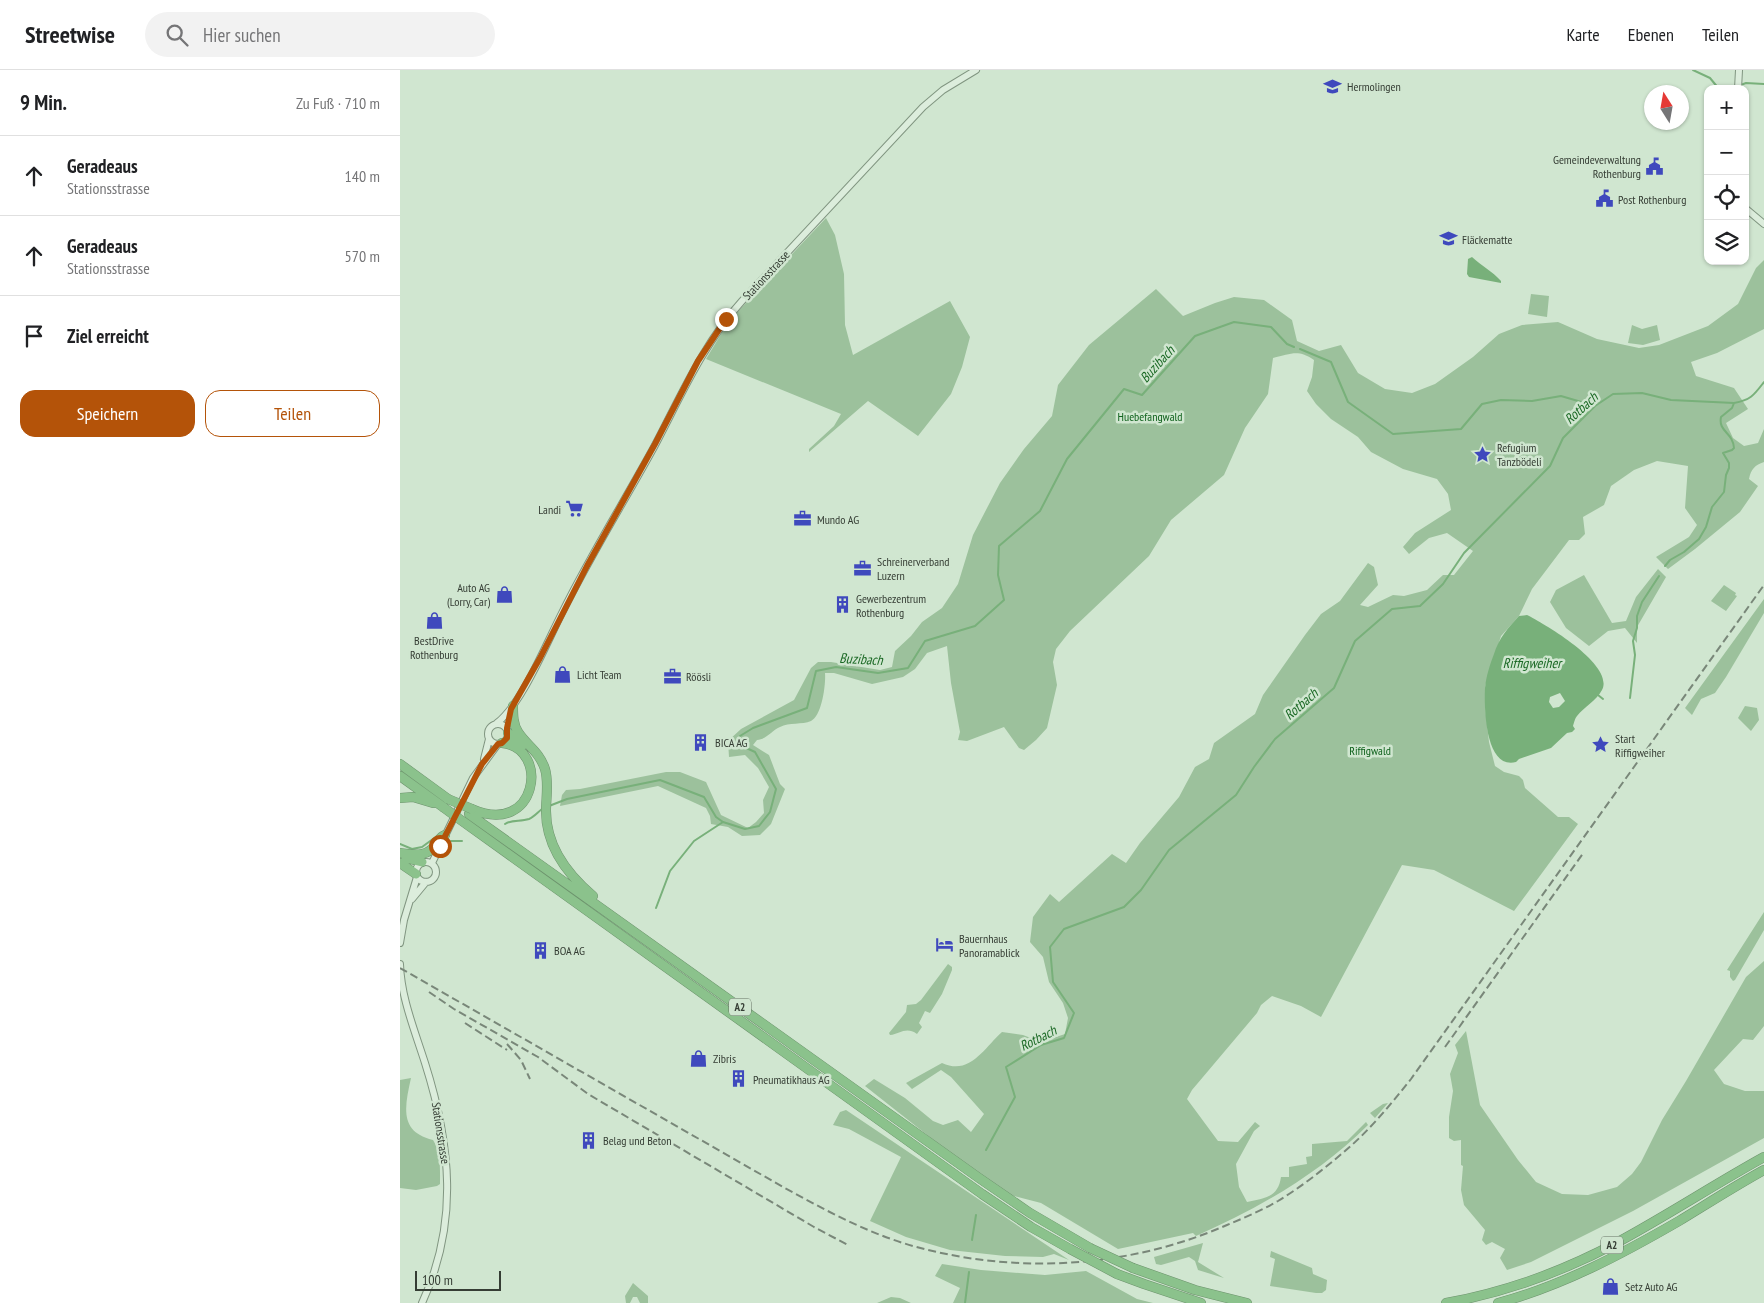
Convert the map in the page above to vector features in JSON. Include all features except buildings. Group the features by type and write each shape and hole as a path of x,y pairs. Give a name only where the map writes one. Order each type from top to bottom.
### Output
{"highway":[{"path":"512,708 518,732 534,749 546,774 546,813 551,842 565,868 585,889 635,932"},
{"path":"507,730 514,739 537,755"},
{"path":"468,815 505,814 518,808 529,792 532,777 526,758 516,747 500,743"},
{"name":"A2","path":"400,764 445,803"},
{"name":"A2","path":"400,776 468,815 1030,1213 1090,1248 1133,1268 1194,1290 1247,1303"},
{"path":"400,798 413,797 445,803"},
{"name":"A2","path":"468,815 928,1156 1024,1222 1117,1274 1201,1303"},
{"path":"400,854 414,856 424,854 433,848 440,837 445,835"},
{"path":"400,854 412,861 427,863"},
{"path":"400,863 410,868 416,875"},
{"path":"1729,1176 1764,1150"},
{"name":"A2","path":"1446,1303 1509,1288 1561,1269 1619,1242 1764,1157"},
{"name":"A2","path":"1498,1303 1541,1290 1611,1258 1764,1170"},
{"path":"1679,1220 1696,1214 1764,1176"}],"main road":[{"name":"Stationsstrasse","path":"497,723 512,708 540,658 589,561 655,444 698,361 722,325 923,107 943,90 976,70"},
{"path":"1738,85 1739,70"},
{"path":"1749,211 1764,224"},
{"name":"Stationsstrasse","path":"507,730 512,708"},
{"path":"400,943 418,866 427,863 445,835 482,764 489,739 489,728 497,723 503,725 507,730 507,738 500,743 482,764"},
{"path":"489,739 494,743 500,743"},
{"path":"416,875 421,881 433,880 436,875 436,869 427,863"},
{"path":"411,900 426,882"},
{"name":"Stationsstrasse","path":"400,964 406,1003 438,1106 447,1161 447,1200 443,1239 436,1268 422,1303"}],"green space":[{"path":"826,218 835,235 844,274 845,325 853,355 950,301 970,337 962,367 951,394 918,436 868,401 809,452 809,449 834,426 841,414 706,359 729,321"},
{"name":"Riffigwald","path":"1764,260 1764,329 1717,353 1691,362 1696,376 1734,388 1748,409 1726,423 1733,438 1744,446 1758,443 1764,429 1764,462 1754,468 1749,479 1758,486 1740,512 1668,569 1656,557 1689,537 1697,525 1685,508 1688,466 1657,461 1634,470 1611,486 1604,505 1583,517 1585,534 1579,540 1569,540 1532,589 1519,616 1501,636 1485,686 1489,742 1495,766 1504,772 1519,776 1523,780 1525,788 1558,817 1569,817 1578,824 1514,911 1434,870 1402,865 1321,1017 1301,1006 1272,996 1261,1005 1257,1013 1192,1090 1187,1099 1218,1141 1238,1142 1255,1122 1260,1126 1254,1131 1236,1164 1239,1187 1247,1202 1264,1198 1273,1193 1277,1189 1281,1177 1289,1177 1289,1167 1307,1164 1306,1157 1312,1156 1312,1144 1347,1141 1366,1122 1368,1125 1349,1143 1309,1174 1243,1214 1196,1236 1193,1233 1118,1249 1041,1203 1010,1195 936,1142 865,1086 874,1079 905,1098 933,1121 943,1125 958,1120 971,1132 984,1114 951,1077 941,1070 912,1089 906,1083 942,1063 961,1066 969,1063 1002,1032 1023,1035 1041,1042 1065,1034 1068,1018 1063,1003 1049,982 1043,957 1030,942 1033,917 1050,894 1059,902 1112,854 1126,863 1140,843 1179,797 1195,767 1209,759 1214,743 1255,714 1263,695 1305,635 1321,614 1340,601 1368,563 1374,567 1378,585 1360,605 1368,607 1393,595 1404,596 1427,590 1443,575 1454,575 1473,551 1447,533 1429,538 1409,554 1403,547 1415,533 1451,510 1448,494 1437,479 1403,469 1371,452 1358,437 1331,419 1316,404 1307,391 1312,377 1314,360 1299,353 1273,358 1268,394 1245,428 1224,475 1171,520 1149,556 1070,631 1056,649 1053,662 1057,685 1047,728 1024,750 1019,748 1004,727 967,741 958,740 960,732 951,683 947,646 927,653 915,669 903,677 872,684 834,673 825,673 823,699 815,718 807,722 784,725 764,738 757,740 753,745 769,755 780,784 785,789 771,824 760,835 742,836 728,827 711,824 706,808 658,786 560,806 562,795 566,790 666,772 680,772 706,782 721,815 748,828 756,822 764,813 763,800 769,787 758,768 745,755 729,757 728,741 741,729 794,700 811,668 818,662 831,662 880,670 892,667 895,651 922,622 942,608 958,584 973,535 1000,483 1024,449 1052,416 1058,385 1089,345 1156,289 1183,316 1234,297 1264,300 1292,320 1297,341 1319,351 1341,345 1358,373 1385,389 1412,393 1435,384 1473,357 1499,334 1522,325 1558,322 1597,339 1639,348 1659,345 1708,326 1738,304 1756,268"},
{"path":"1531,294 1549,296 1547,317 1528,314"},
{"path":"1632,325 1642,329 1657,325 1660,340 1643,345 1628,343"},
{"path":"1658,569 1666,577 1637,627 1637,643 1625,628 1608,631 1589,646 1566,628 1550,602 1556,590 1584,575 1612,623 1626,621 1636,597"},
{"path":"1724,585 1736,593 1735,595 1737,596 1726,611 1711,601"},
{"path":"1764,599 1764,613 1726,677 1715,693 1701,699 1692,715 1685,708"},
{"path":"1745,706 1757,708 1759,720 1751,731 1738,718"},
{"path":"1764,912 1764,930 1733,981 1730,977 1730,971 1727,970"},
{"path":"1764,961 1764,1026 1753,1040 1743,1039 1714,1070 1724,1084 1745,1091 1764,1091 1764,1138 1633,1211 1531,1262 1507,1270 1500,1258 1505,1249 1492,1242 1486,1245 1482,1240 1485,1230 1464,1205 1461,1190 1463,1166 1461,1165 1461,1140 1454,1141 1449,1138 1449,1117 1453,1091 1450,1074 1458,1053 1455,1045 1466,1031 1480,1105 1518,1160 1536,1182 1562,1194 1588,1195 1617,1187 1632,1174 1641,1162 1662,1120 1746,977"},
{"path":"948,964 952,967 952,970 942,994 930,1013 925,1011 919,1023 922,1027 917,1034 906,1031 890,1035 889,1033 906,1012 907,1005 916,1004 921,1000"},
{"path":"411,1078 406,1109 407,1118 415,1131 433,1140 439,1155 440,1167 440,1184 416,1190 400,1188 400,1080"},
{"path":"1388,1103 1375,1118 1370,1113 1383,1104"},
{"path":"846,1110 1069,1260 1054,1254 1043,1257 1005,1256 950,1250 906,1237 870,1221 901,1157 849,1129 833,1125 840,1112"},
{"path":"1203,1243 1198,1262 1224,1278 1198,1270 1195,1261 1189,1257 1161,1265 1156,1264 1154,1257"},
{"path":"1271,1251 1312,1268 1313,1274 1327,1280 1326,1290 1322,1293 1316,1293 1270,1286 1275,1259 1270,1257"},
{"path":"942,1264 981,1270 1045,1275 1086,1271 1137,1299 1153,1303 953,1303 960,1288 935,1276"},
{"path":"633,1283 648,1296 648,1303 640,1303 637,1297 633,1297 630,1303 626,1303 625,1296"},
{"path":"891,1297 900,1298 911,1303 877,1303"}],"water":[{"path":"1472,257 1494,274 1501,283 1469,277 1467,274 1468,259"},
{"name":"Riffigweiher","path":"1527,615 1576,646 1598,669 1603,680 1602,690 1576,717 1573,726 1575,729 1572,732 1567,733 1551,748 1519,759 1516,762 1506,762 1498,756 1492,747 1488,735 1485,688 1486,679 1498,643 1519,616","holes":["1560,693 1565,701 1559,707 1553,708 1549,702 1550,697"]}],"waterway":[{"path":"1693,70 1710,78 1716,85"},
{"path":"1741,85 1746,83 1764,84"},
{"name":"Buzibach","path":"549,806 567,799 660,780 704,797 716,817 723,822 745,829 759,826 770,812 776,789 755,752 742,746 740,736 753,728 807,708 816,671 836,667 878,673 908,668 925,641 975,626 1004,600 998,575 999,546 1040,511 1067,459 1124,389 1142,395 1195,336 1234,322 1271,327 1287,344 1294,347"},
{"name":"Buzibach","path":"1300,349 1331,362 1348,402 1393,434 1461,429 1482,404 1501,400 1532,401 1561,396 1595,406"},
{"name":"Rotbach","path":"986,1150 1015,1097 1006,1067 1041,1045 1064,1038 1074,1013 1053,982 1050,947 1064,929 1124,907 1141,890 1169,850 1236,795 1275,739 1334,688 1355,641 1392,609 1420,606 1443,584 1464,553 1550,466 1563,438 1595,406 1613,394 1642,393 1671,400 1734,403 1752,396 1764,382"},
{"path":"1665,566 1670,560 1684,552 1699,539 1706,527 1712,507 1724,492 1729,463 1723,453 1734,448 1731,439 1722,426 1721,417 1732,408 1734,403"},
{"path":"1630,698 1635,655 1633,641 1637,628 1637,616 1642,602 1659,576"},
{"path":"1598,695 1603,699"},
{"name":"Buzibach","path":"505,824 529,819 542,809"},
{"path":"656,908 670,871 694,841 723,822"},
{"name":"Buzibach","path":"400,844 412,849 422,847 437,836"},
{"name":"Buzibach","path":"451,841 462,841"},
{"name":"Rotbach","path":"972,1240 976,1215"},
{"name":"Rotbach","path":"965,1303 969,1272"}],"railway":[{"path":"400,968 783,1187 879,1235 913,1246 952,1255 992,1261 1072,1262 1112,1258 1151,1250 1227,1225 1278,1201 1304,1184 1372,1126 1411,1079 1764,585"},
{"path":"1445,1047 1584,852"},
{"path":"429,992 454,1009 538,1057 588,1094 814,1227 848,1245"},
{"path":"465,1023 507,1050"},
{"path":"507,1044 521,1060 530,1079"}],"place":[{"name":"Hermolingen","path":"1333,86"},
{"name":"Gemeindeverwaltung Rothenburg","path":"1655,166"},
{"name":"Post Rothenburg","path":"1604,199"},
{"name":"Fläckematte","path":"1448,239"},
{"name":"Refugium Tanzbödeli","path":"1483,454"},
{"name":"Landi","path":"575,509"},
{"name":"Mundo AG","path":"803,519"},
{"name":"Schreinerverband Luzern","path":"863,568"},
{"name":"Auto AG (Lorry, Car)","path":"504,594"},
{"name":"Gewerbezentrum Rothenburg","path":"842,605"},
{"name":"BestDrive Rothenburg","path":"434,621"},
{"name":"Licht Team","path":"563,674"},
{"name":"Röösli","path":"672,676"},
{"name":"BICA AG","path":"701,742"},
{"name":"Start Riffigweiher","path":"1601,745"},
{"name":"Bauernhaus Panoramablick","path":"945,945"},
{"name":"BOA AG","path":"540,950"},
{"name":"Zibris","path":"699,1058"},
{"name":"Pneumatikhaus AG","path":"739,1079"},
{"name":"Belag und Beton","path":"589,1140"},
{"name":"Setz Auto AG","path":"1611,1286"}],"route":[{"path":"440,846 473,778 498,744 506,740 511,709 540,658 587,566 644,465 698,361 726,319"}],"park label":[{"name":"Huebefangwald","path":"1150,416"}]}
